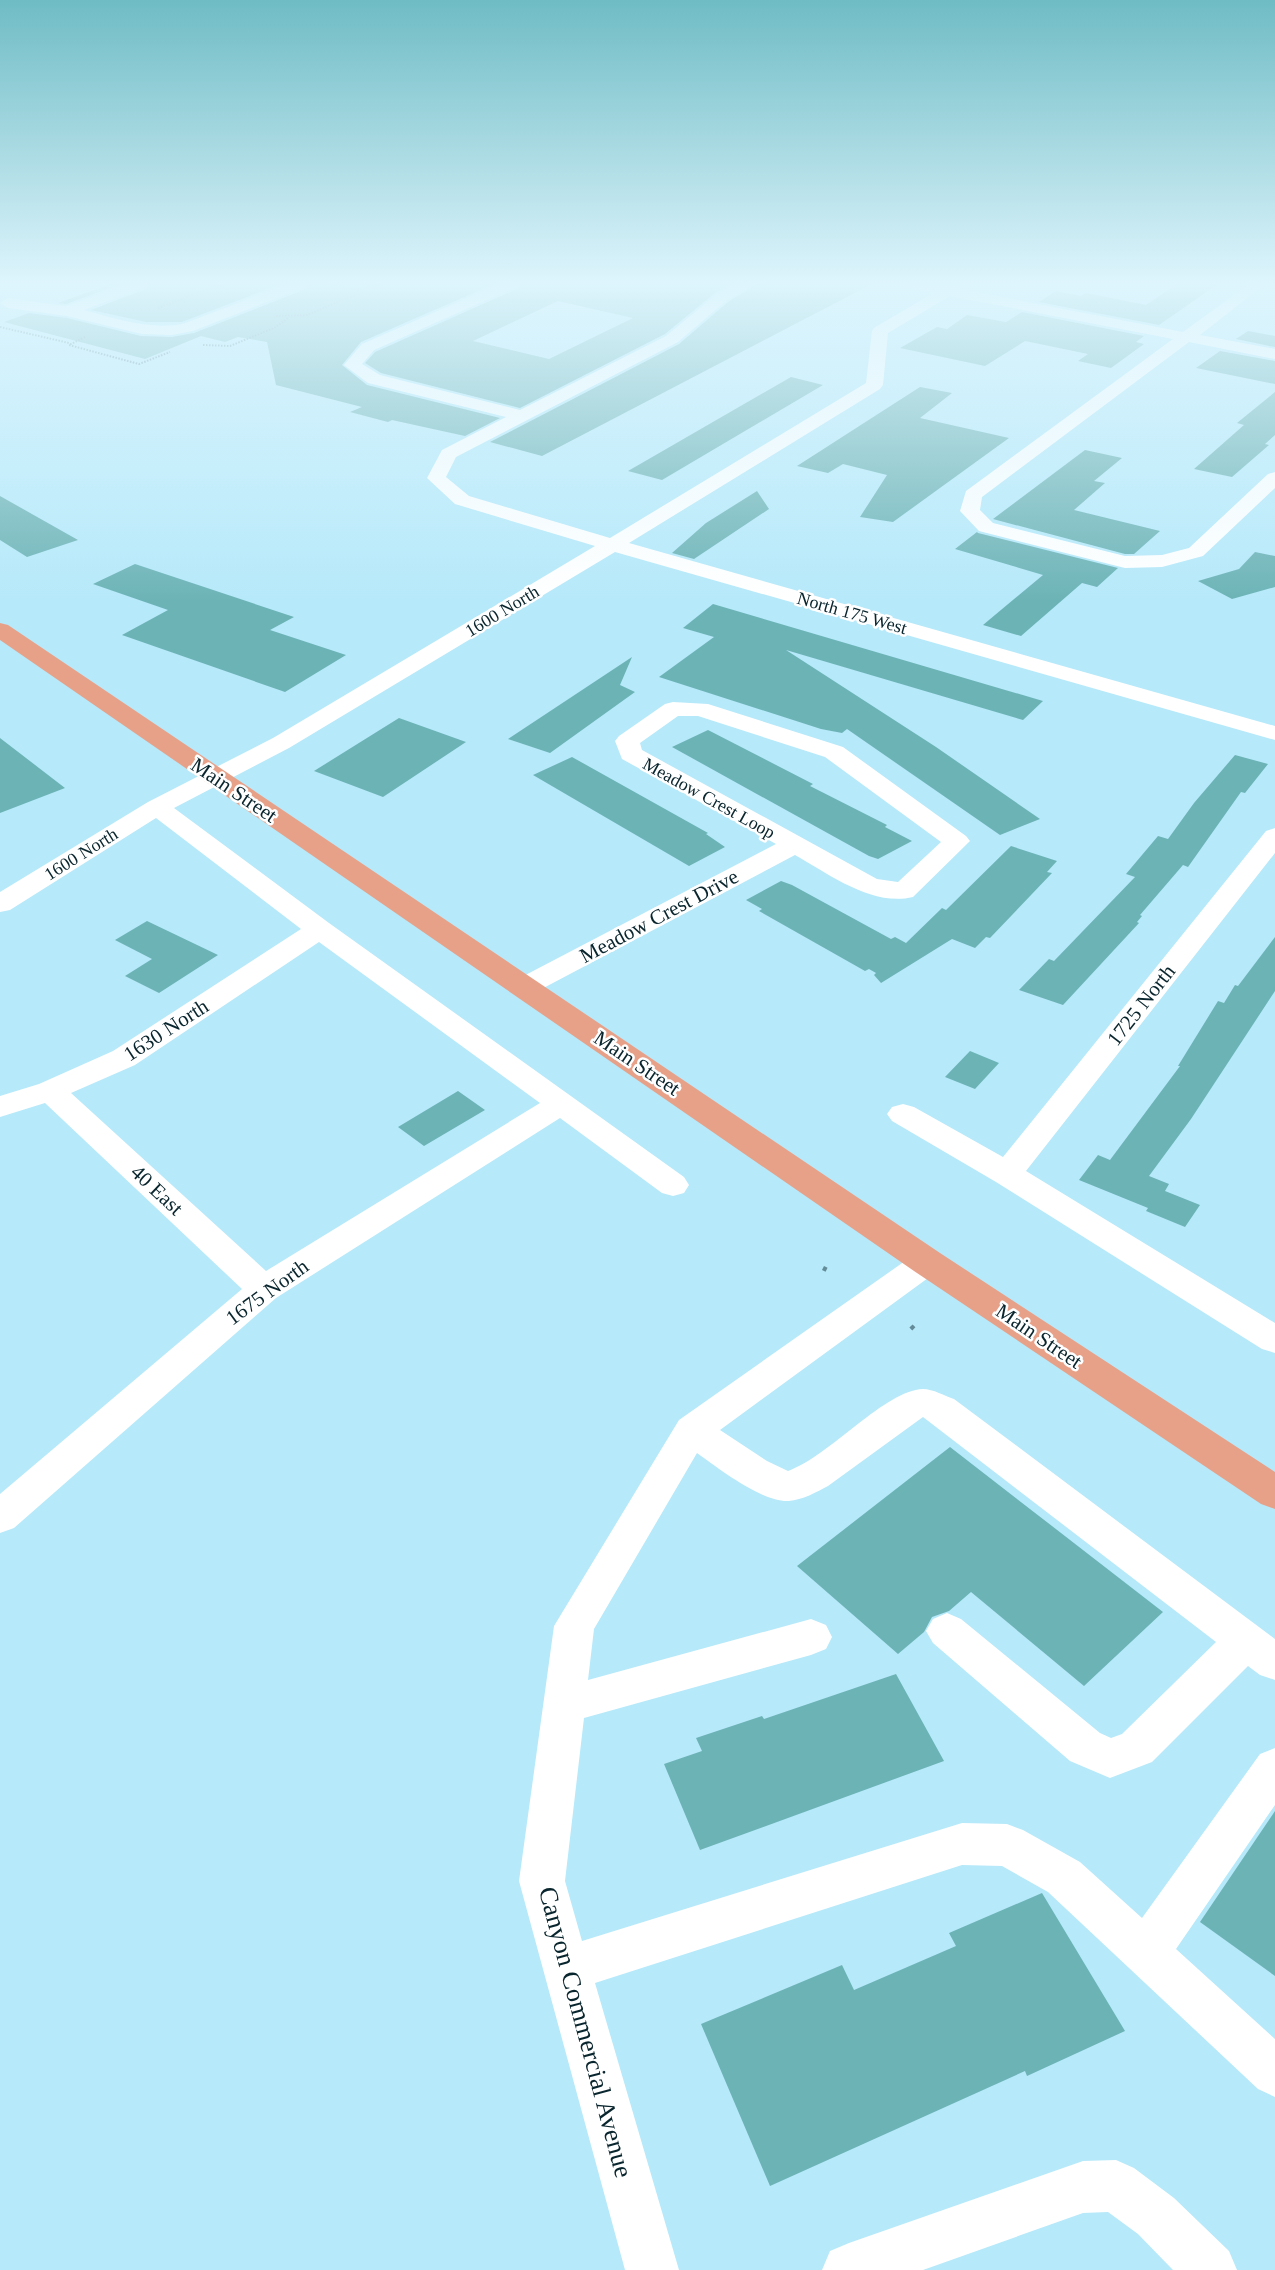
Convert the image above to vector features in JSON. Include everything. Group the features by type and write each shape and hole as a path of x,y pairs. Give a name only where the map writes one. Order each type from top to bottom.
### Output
{"main road":[{"name":"Main Street","path":"0,630 927,1262 1275,1493"}],"street":[{"path":"415,390 522,416 573,390"},
{"name":"1600 North","path":"0,904 157,807 216,778 280,742 612,545 866,390"},
{"path":"1116,390 973,495 970,511 986,527 1125,562 1162,561 1196,552 1275,478"},
{"name":"North 175 West","path":"522,416 449,454 435,478 462,500 612,545 1275,733"},
{"name":"Meadow Crest Loop","path":"673,709 700,709 834,752 957,842 904,891 870,886 794,845 631,754 627,741 673,709"},
{"path":"157,807 319,929 673,1185"},
{"name":"1725 North","path":"1007,1174 1275,836"},
{"name":"Meadow Crest Drive","path":"524,987 794,845"},
{"name":"1630 North","path":"0,1107 50,1091 124,1058 319,929"},
{"name":"40 East","path":"50,1091 264,1289"},
{"name":"1675 North","path":"0,1517 264,1289 561,1104"},
{"path":"903,1114 1007,1174 1275,1340"},
{"name":"Canyon Commercial Avenue","path":"652,2270 542,1881 574,1626 692,1430 927,1262"},
{"path":"692,1430 765,1478 788,1486 813,1478 911,1405 925,1403 941,1409 1260,1652 1137,1748 1110,1758 1085,1747 947,1631"},
{"path":"564,1705 811,1638"},
{"path":"1146,1953 1275,1768"},
{"path":"567,1969 962,1844 1007,1845 1064,1877 1275,2072"},
{"path":"849,2270 1083,2187 1116,2187 1156,2216 1210,2270"}],"path":[{"path":"910,1326 915,1330"}],"building":[{"path":"295,390 387,390 500,418 465,436 392,420 388,422 350,412 362,407"},
{"path":"448,390 555,390 520,408"},
{"path":"590,390 669,390 542,456 490,442"},
{"path":"769,390 815,390 662,480 628,471"},
{"path":"915,390 952,393 920,418 1009,438 893,522 860,517 887,475 843,464 828,473 797,466"},
{"path":"1275,392 1275,435 1265,444 1269,445 1232,477 1194,469 1244,425 1237,423"},
{"path":"1085,450 1122,458 1094,481 1105,483 1074,510 1160,531 1134,554 1125,554 993,519"},
{"path":"757,491 769,509 694,559 672,553 706,523"},
{"path":"0,496 78,540 27,557 0,540"},
{"path":"977,532 1118,568 1097,587 1082,583 1021,636 983,625 1043,575 955,549"},
{"path":"1255,552 1275,556 1275,587 1232,599 1198,581 1239,569"},
{"path":"135,564 294,617 270,630 346,655 285,692 122,635 168,610 93,584"},
{"path":"713,604 1043,701 1023,720 786,650 936,747 1040,819 1000,835 847,729 842,733 821,729 659,677 714,637 683,628"},
{"path":"632,657 620,685 635,692 550,753 508,739"},
{"path":"399,718 466,742 383,797 314,771"},
{"path":"708,730 813,784 810,786 887,825 885,827 912,841 878,859 869,856 672,747"},
{"path":"0,738 65,788 0,813"},
{"path":"1235,755 1268,764 1245,793 1241,792 1188,867 1183,865 1140,915 1142,916 1137,922 1139,923 1063,1005 1019,990 1049,959 1054,961 1135,877 1126,874 1158,836 1168,839 1194,803"},
{"path":"572,757 708,833 706,834 725,847 689,866 533,775"},
{"path":"1011,846 1057,861 1047,872 1052,873 990,938 986,937 975,948 952,939 881,983 874,975 876,973 869,969 865,971 759,911 762,909 746,900 781,881 891,939 895,937 906,943 942,908 946,910"},
{"path":"147,921 218,955 159,993 125,976 152,959 115,940"},
{"path":"1275,937 1275,991 1191,1119 1149,1176 1169,1184 1165,1191 1200,1205 1185,1227 1146,1211 1148,1208 1079,1180 1098,1155 1110,1160 1180,1066 1178,1066 1218,1001 1224,1003 1235,985 1238,986"},
{"path":"970,1051 999,1063 975,1089 945,1077"},
{"path":"458,1091 485,1110 424,1146 398,1127"},
{"path":"950,1447 1163,1612 1084,1686 971,1592 949,1611 932,1617 924,1632 898,1654 797,1566"},
{"path":"896,1674 944,1761 700,1850 664,1764 702,1751 696,1738 762,1716 764,1719"},
{"path":"1275,1811 1275,1976 1200,1922"},
{"path":"1042,1893 1125,2031 1027,2076 1025,2071 770,2186 701,2024 842,1965 854,1990 956,1946 949,1933"}]}
